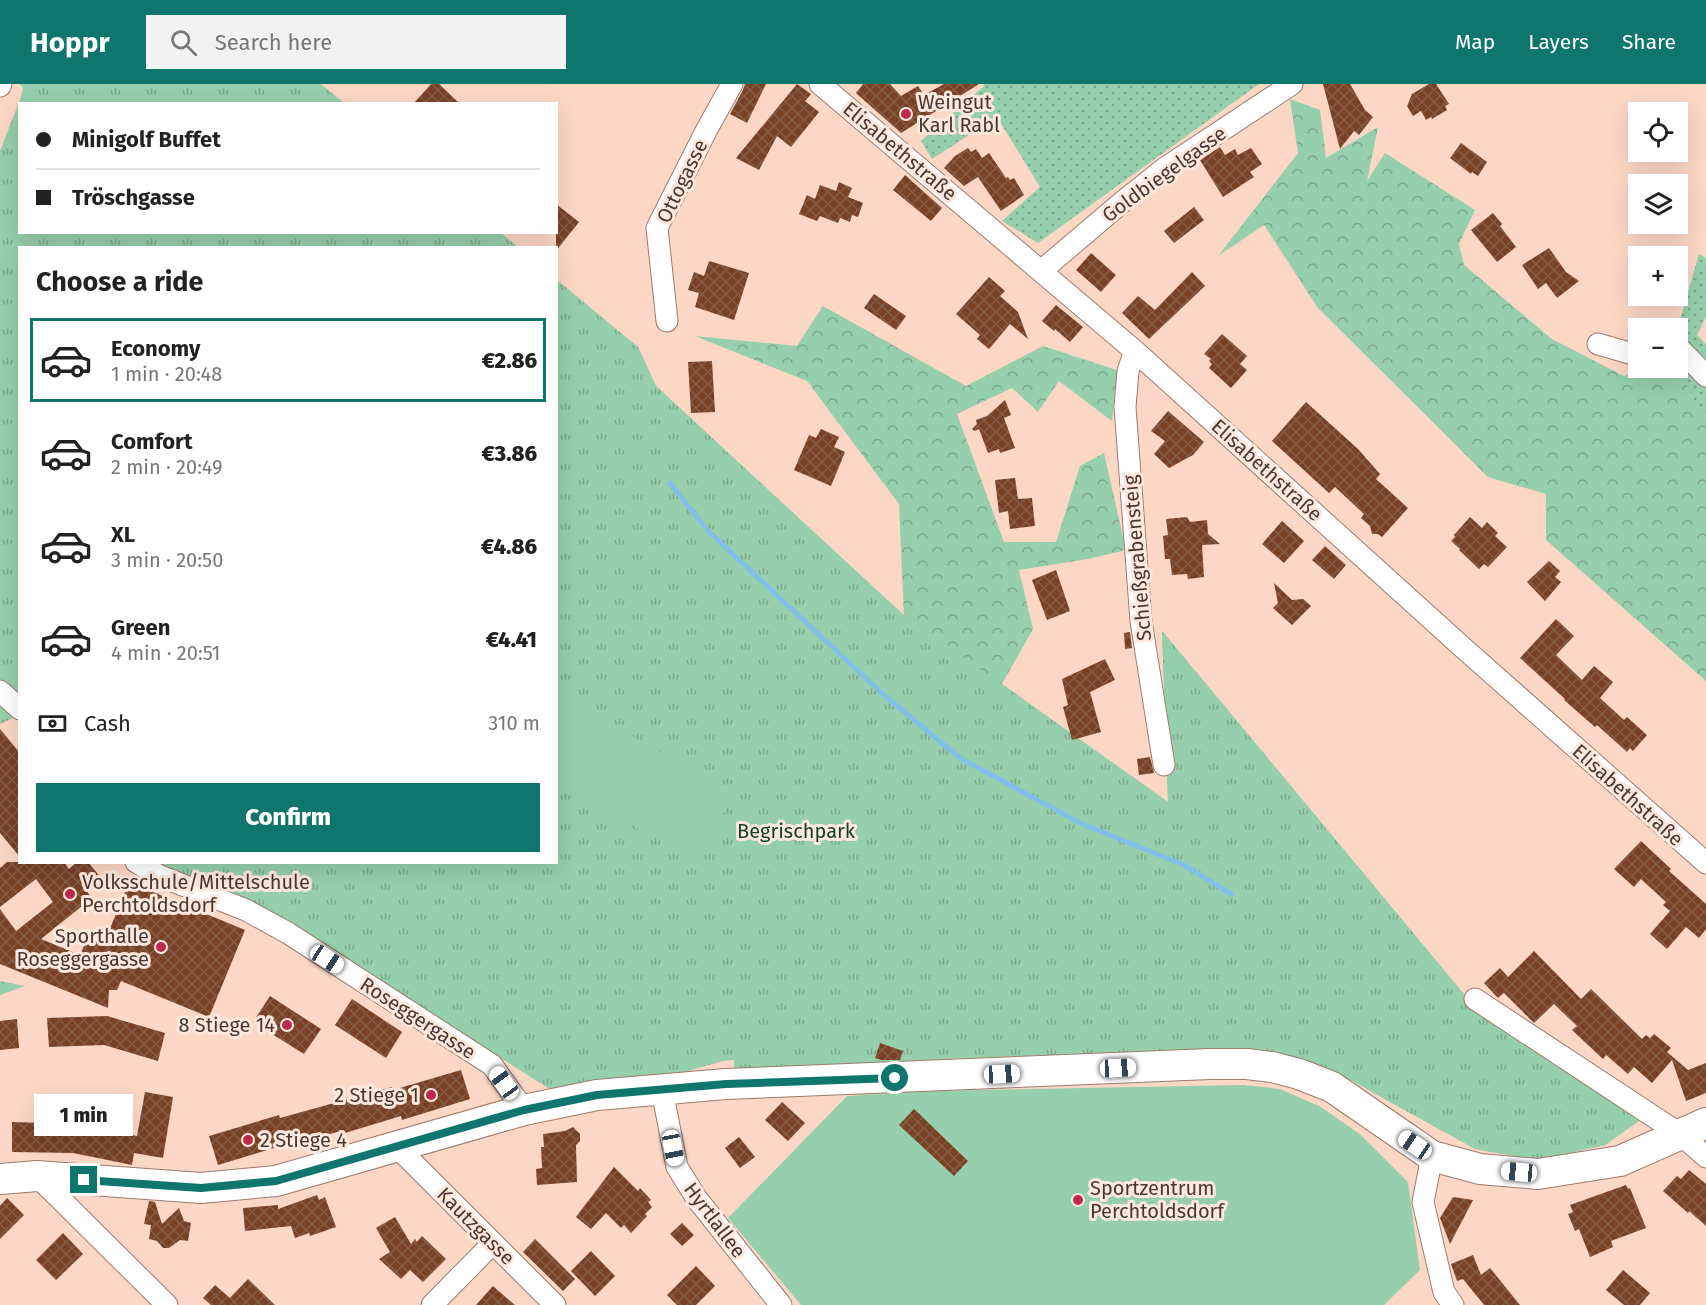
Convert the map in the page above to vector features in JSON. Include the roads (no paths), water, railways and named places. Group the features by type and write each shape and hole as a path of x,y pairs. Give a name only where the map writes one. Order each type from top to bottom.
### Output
{"street":[{"name":"Ottogasse","path":"667,321 657,228 732,84"},
{"name":"Elisabethstraße","path":"820,84 1135,351 1706,864"},
{"name":"Goldbiegelgasse","path":"1041,271 1165,168 1292,84"},
{"path":"1598,344 1628,352"},
{"name":"Schießgrabensteig","path":"1135,351 1128,371 1125,407 1141,621 1164,765"},
{"path":"1688,357 1706,376"},
{"path":"0,691 18,708"},
{"name":"Roseggergasse","path":"139,864 160,876 246,910 288,933 492,1065 524,1110"},
{"path":"1475,999 1693,1129 1706,1157"},
{"path":"0,1179 37,1176 201,1188 276,1181 524,1110 597,1095 726,1084 1210,1064 1247,1064 1299,1074 1332,1088 1432,1156 1480,1169 1538,1174 1620,1161 1693,1129"},
{"name":"Hyrtlallee","path":"662,1090 677,1167 697,1199 781,1305"},
{"name":"Kautzgasse","path":"397,1147 555,1305"},
{"path":"1432,1156 1423,1202 1444,1292 1453,1305"},
{"path":"37,1176 167,1305"},
{"path":"432,1305 493,1243"}],"waterway":[{"path":"670,483 709,532 885,696 960,758 1080,823 1184,865 1231,894"}],"place":[{"name":"Weingut Karl Rabl","path":"906,114"},
{"name":"Volksschule/Mittelschule Perchtoldsdorf","path":"70,894"},
{"name":"Sporthalle Roseggergasse","path":"161,947"},
{"name":"8 Stiege 14","path":"287,1025"},
{"name":"2 Stiege 1","path":"431,1095"},
{"name":"2 Stiege 4","path":"248,1140"},
{"name":"Sportzentrum Perchtoldsdorf","path":"1078,1200"}],"park label":[{"name":"Begrischpark","path":"796,831"}]}
